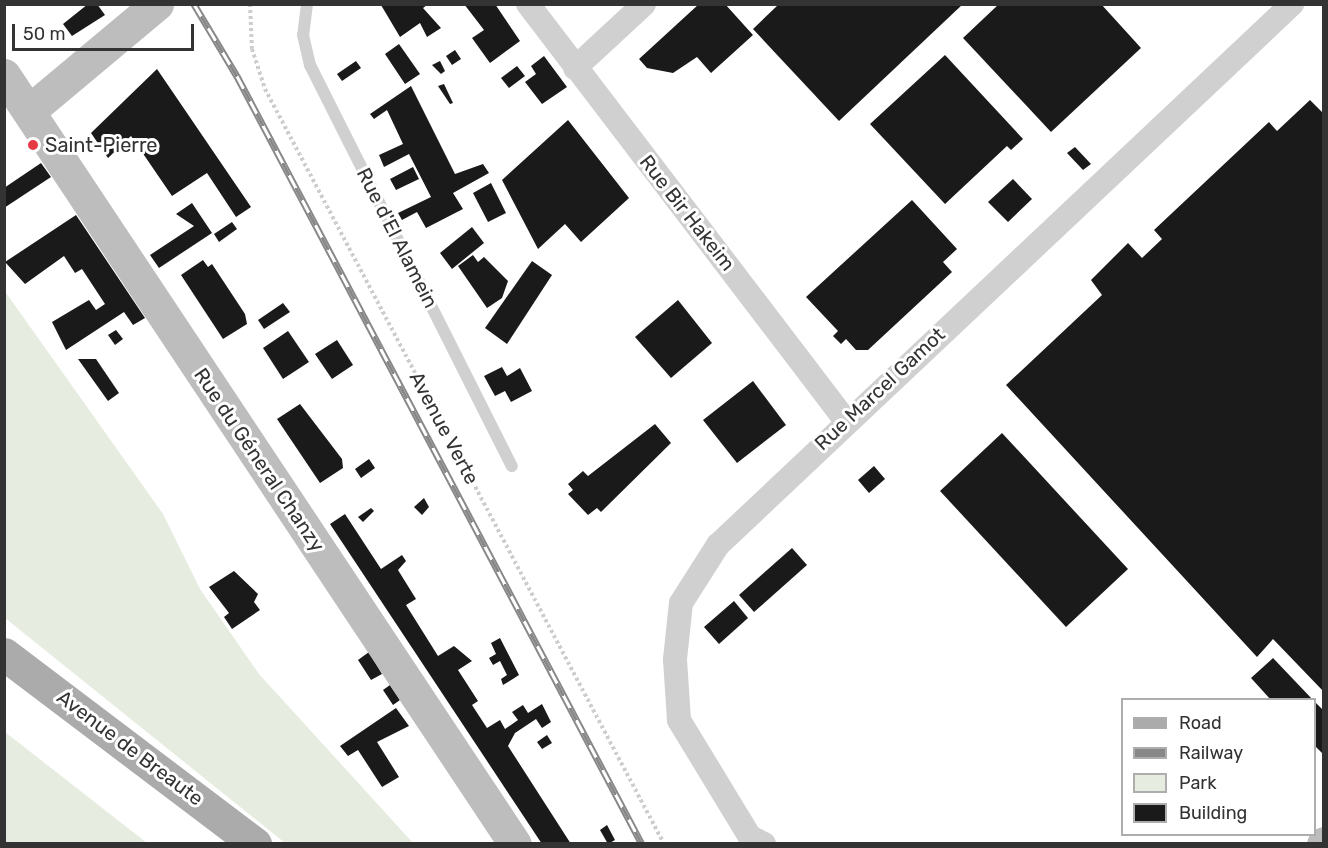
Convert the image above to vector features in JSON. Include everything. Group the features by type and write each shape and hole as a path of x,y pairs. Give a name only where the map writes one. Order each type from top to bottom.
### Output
{"main road":[{"path":"29,111 157,4"},
{"name":"Rue du Géneral Chanzy","path":"4,75 515,843"},
{"name":"Avenue de Breaute","path":"4,654 255,843"},
{"name":"Avenue de Breaute","path":"4,675 224,843"}],"street":[{"name":"Rue Bir Hakeim","path":"528,4 846,421"},
{"path":"575,68 644,4"},
{"name":"Rue Marcel Gamot","path":"764,843 750,837 679,720 675,658 681,603 718,545 846,421 1292,4"}],"lane":[{"name":"Rue d'El Alamein","path":"306,4 303,35 310,65 512,466"}],"path":[{"name":"Avenue Verte","path":"250,4 252,49 265,89 664,843"}],"green space":[{"path":"4,290 163,514 200,589 259,674 413,843 285,843 5,618"},
{"path":"5,732 147,843 5,843"}],"building":[{"path":"88,4 97,4 105,15 72,36 63,24"},
{"path":"464,4 495,4 520,41 490,63 472,38 484,30"},
{"path":"699,4 725,4 753,35 711,73 697,57 673,73 647,68 639,59"},
{"path":"779,4 963,4 839,121 753,29"},
{"path":"999,4 1101,4 1141,48 1051,132 963,38"},
{"path":"381,5 427,5 423,8 441,28 427,37 420,23 400,37"},
{"path":"399,44 420,74 405,84 385,54"},
{"path":"455,50 461,59 452,65 446,56"},
{"path":"945,55 1023,139 1011,150 1007,146 945,204 870,124"},
{"path":"544,56 567,87 542,104 525,82 536,74 531,66"},
{"path":"356,61 361,68 342,81 337,74"},
{"path":"440,61 445,71 441,74 432,65"},
{"path":"517,66 525,76 509,88 501,78"},
{"path":"157,69 251,207 236,217 207,173 172,196 131,136 108,158 91,133"},
{"path":"444,84 453,103 450,104 438,86"},
{"path":"411,86 455,174 483,164 489,173 453,193 463,209 426,228 417,212 402,220 398,213 431,197 409,154 384,167 379,155 403,144 387,110 374,119 370,114"},
{"path":"1310,100 1324,114 1324,692 1273,639 1257,657 1006,385 1102,295 1091,280 1128,243 1142,258 1162,239 1154,230 1269,122 1277,131"},
{"path":"568,120 629,198 581,242 565,224 538,249 502,180"},
{"path":"1075,147 1091,164 1083,170 1067,153"},
{"path":"41,163 51,177 4,208 4,188"},
{"path":"413,167 419,179 396,190 390,179"},
{"path":"1013,179 1032,199 1008,222 988,202"},
{"path":"491,183 506,213 488,222 473,193"},
{"path":"912,200 957,249 943,262 952,272 868,350 856,350 846,339 841,344 833,336 838,331 806,297"},
{"path":"192,203 212,233 159,268 150,255 194,226 176,214"},
{"path":"76,215 145,318 133,325 124,312 66,350 52,322 89,300 96,310 105,304 82,269 75,273 64,256 25,284 5,262"},
{"path":"232,222 237,229 219,242 214,234"},
{"path":"472,227 484,243 452,269 440,253"},
{"path":"473,255 478,262 484,257 508,281 502,298 487,308 458,266"},
{"path":"203,260 208,267 212,264 245,314 247,324 223,339 181,275"},
{"path":"532,261 552,275 507,344 485,328"},
{"path":"678,300 712,343 671,378 635,337"},
{"path":"283,303 290,312 264,329 258,320"},
{"path":"116,330 123,339 115,345 108,335"},
{"path":"288,331 309,362 283,379 263,348"},
{"path":"337,340 353,365 332,379 315,354"},
{"path":"78,359 96,359 119,393 108,401"},
{"path":"502,367 507,376 520,368 532,391 511,402 505,391 495,396 484,376"},
{"path":"753,381 786,425 737,463 703,420"},
{"path":"300,404 342,459 343,468 320,483 277,419"},
{"path":"655,424 671,443 601,512 597,508 588,515 568,494 573,490 568,484 583,471 588,476"},
{"path":"1002,433 1128,569 1066,627 940,491"},
{"path":"369,459 375,468 361,478 355,469"},
{"path":"874,466 885,479 869,493 858,480"},
{"path":"424,498 429,507 422,515 414,507"},
{"path":"371,508 374,511 363,522 358,517"},
{"path":"345,514 381,569 402,555 406,561 398,570 416,599 406,605 438,656 454,646 472,661 458,670 478,701 472,705 487,728 500,720 505,729 518,720 512,712 523,705 528,713 542,704 551,722 542,728 536,719 515,733 508,746 571,844 542,844 330,524"},
{"path":"792,548 807,565 754,612 739,595"},
{"path":"234,571 258,594 254,602 260,610 232,629 224,617 229,613 209,587"},
{"path":"734,601 748,618 719,644 704,627"},
{"path":"500,638 519,675 503,685 501,679 507,675 500,661 493,665 489,658 496,654 491,643"},
{"path":"369,652 382,674 371,680 358,660"},
{"path":"1273,658 1311,698 1269,698 1251,678"},
{"path":"390,685 400,700 393,705 383,690"},
{"path":"1316,703 1324,711 1324,755 1316,747"},
{"path":"396,708 409,726 377,742 399,777 382,787 358,750 348,756 340,746"},
{"path":"547,735 552,743 542,749 537,742"},
{"path":"607,825 615,840 608,844 600,830"}],"railway":[{"path":"194,4 237,76 642,844"}],"place":[{"name":"Saint-Pierre","path":"33,145"}]}
